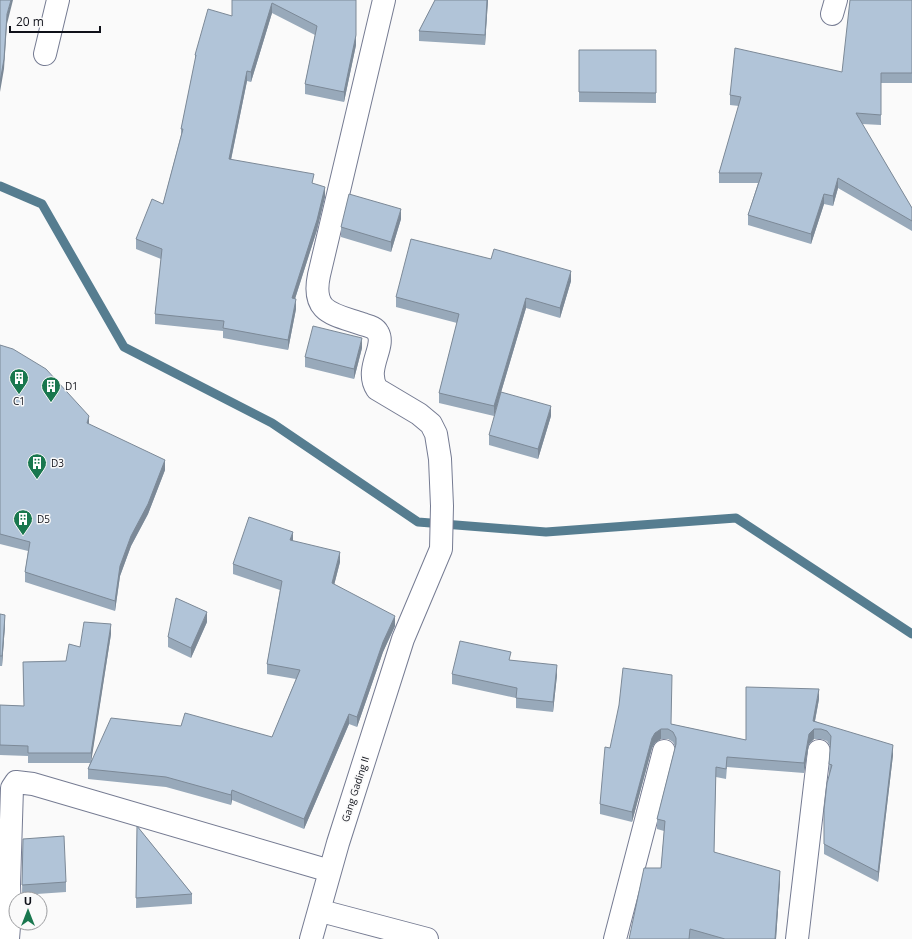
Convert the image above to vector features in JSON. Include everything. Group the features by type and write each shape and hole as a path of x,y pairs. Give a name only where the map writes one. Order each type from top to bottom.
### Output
{"street":[{"path":"45,54 58,0"},
{"name":"Gang Gading II","path":"312,939 321,911 330,871 403,639 441,549 442,506 440,459 436,434 431,424 419,414 377,389 373,383 372,373 379,342 378,333 373,327 336,315 322,307 317,299 316,287 384,0"},
{"path":"615,939 664,751"},
{"path":"797,939 819,751"},
{"path":"8,939 10,914 9,885 12,788 16,782 33,784 330,871"},
{"path":"321,911 427,939"}],"building":[{"path":"0,0 11,0 7,14 4,59 0,82"},
{"path":"232,0 356,0 356,35 344,92 305,84 317,26 272,3 251,72 247,71 229,159 314,174 312,183 325,187 317,220 292,298 296,299 288,340 223,328 224,321 155,314 162,249 136,239 152,199 163,204 183,129 181,129 195,55 208,9 232,16"},
{"path":"435,0 487,0 485,35 419,31"},
{"path":"850,0 912,0 912,73 881,73 881,115 856,113 912,208 912,221 838,178 833,196 824,194 811,234 748,215 762,173 719,173 741,97 730,95 735,48 842,72"},
{"path":"579,50 656,50 656,93 579,92"},
{"path":"349,194 401,209 391,242 341,227"},
{"path":"411,239 491,259 494,249 571,271 560,308 526,298 494,406 439,393 459,314 396,297"},
{"path":"313,326 362,338 354,369 305,357"},
{"path":"0,345 13,349 46,369 89,416 87,423 165,460 148,504 131,536 120,566 115,601 25,572 30,542 0,534"},
{"path":"501,392 551,406 538,449 489,435"},
{"path":"249,517 293,532 290,540 340,552 332,583 395,616 383,642 357,717 349,714 304,819 232,790 231,795 166,777 88,769 111,718 181,726 185,713 272,737 300,670 267,664 282,581 233,564"},
{"path":"176,598 207,612 191,648 168,637"},
{"path":"0,614 5,615 2,656 0,656"},
{"path":"84,622 111,624 91,753 28,753 28,746 0,745 0,705 24,706 23,662 66,661 69,644 80,647"},
{"path":"460,641 511,652 509,660 557,665 553,702 516,698 517,688 452,674"},
{"path":"623,668 672,675 671,724 746,740 746,687 819,689 813,721 893,745 878,872 824,844 824,810 827,783 832,765 829,764 831,736 827,731 814,729 809,734 804,763 727,757 726,769 716,767 714,852 780,871 775,939 725,939 690,929 689,939 629,939 644,868 661,868 665,821 657,819 676,744 676,738 673,732 668,729 661,729 655,733 652,738 632,812 600,804 605,747 610,748 619,705"},
{"path":"137,826 192,894 136,898"},
{"path":"64,836 66,882 22,885 23,839"}],"waterway":[{"path":"0,186 42,204 124,347 272,423 418,522 546,532 736,518 912,634"}],"place":[{"name":"C1","path":"19,395"},
{"name":"D1","path":"51,403"},
{"name":"D3","path":"37,480"},
{"name":"D5","path":"23,536"}]}
